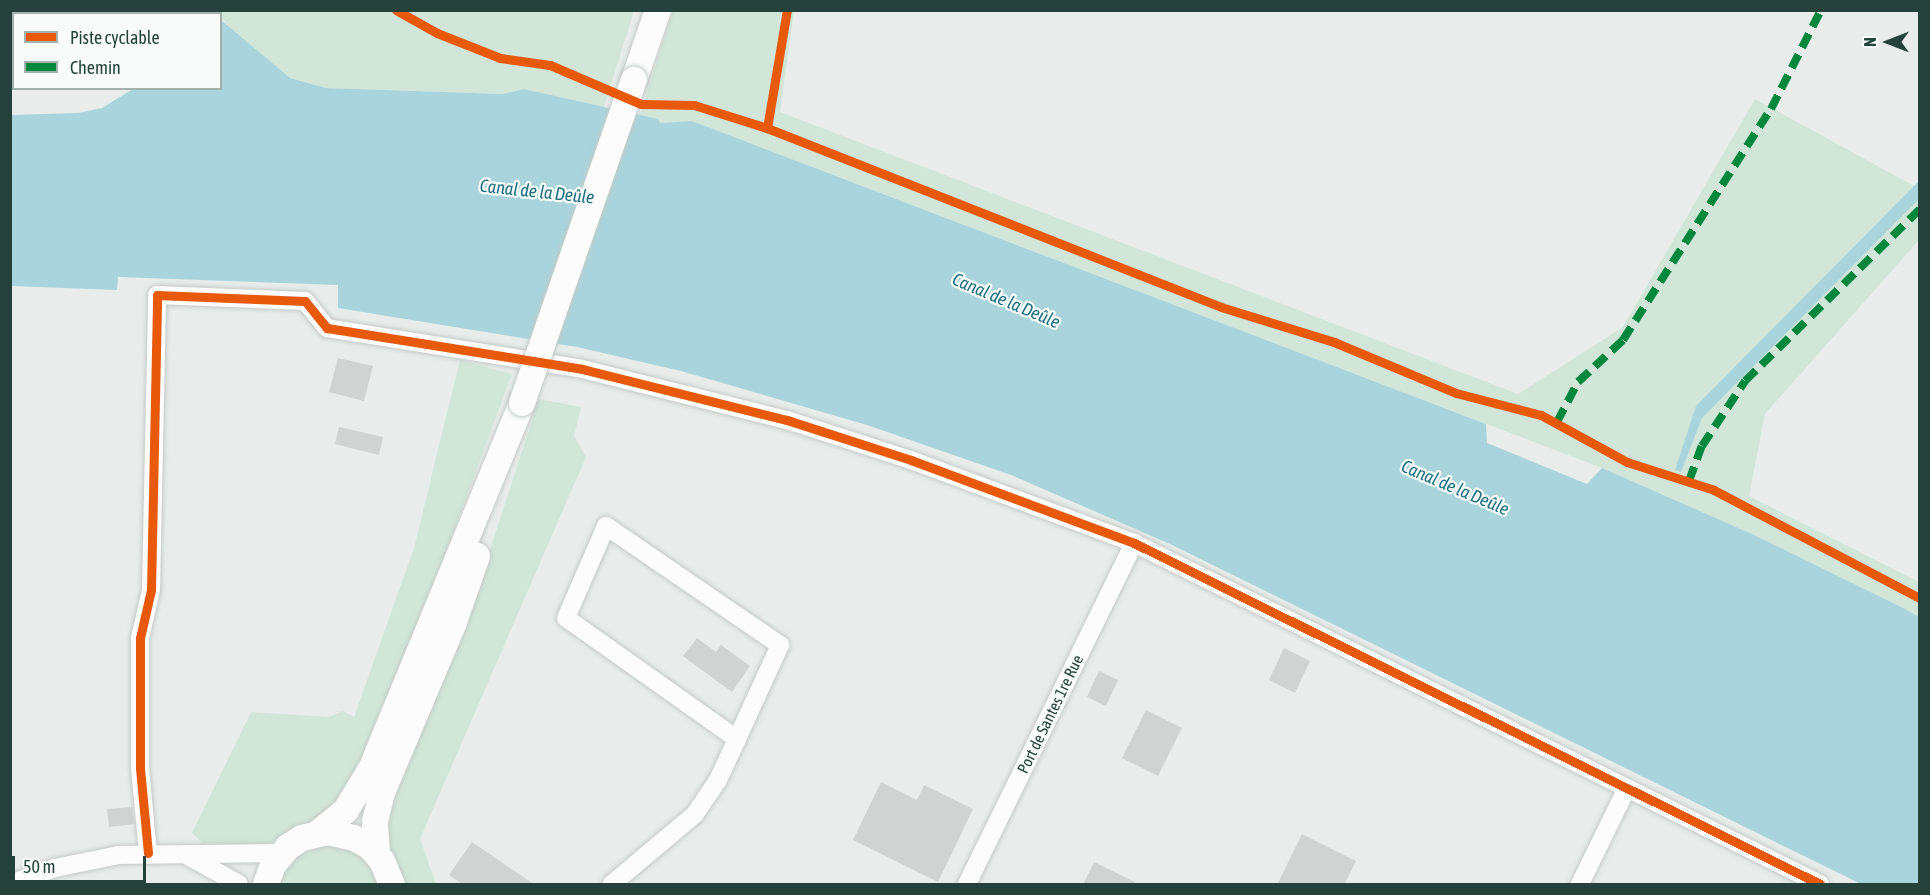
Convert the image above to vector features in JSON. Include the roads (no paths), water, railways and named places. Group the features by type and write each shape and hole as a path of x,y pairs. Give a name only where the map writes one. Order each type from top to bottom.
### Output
{"main road":[{"path":"392,885 377,853 378,803 467,588 522,403 658,10"},
{"path":"318,833 346,810 372,767 522,403"},
{"path":"266,885 282,853 302,838 318,833 346,834 377,853"}],"street":[{"path":"148,853 141,768 141,638 151,590 157,295 305,301 327,328 582,369 666,388 787,420 903,458 1134,543 1820,885"},
{"path":"612,885 695,813 718,780 737,740 780,645 606,526 566,618 737,740"},
{"name":"Port de Santes 1re Rue","path":"967,885 1134,543"},
{"path":"1580,885 1628,788"},
{"path":"168,852 196,859 239,885"},
{"path":"10,884 84,861 148,853 256,856 282,853"}],"water":[{"name":"Canal de la Deûle","path":"222,21 290,78 326,88 502,94 524,89 658,119 660,123 692,121 1486,424 1487,443 1587,484 1602,468 1752,534 1919,617 1919,884 1861,884 1170,544 1011,475 867,425 681,371 577,347 338,308 338,285 118,277 117,290 11,286 11,115 78,113 102,108 131,90 222,90"},
{"path":"1919,181 1919,199 1702,418 1681,472 1675,470 1696,406"}]}
